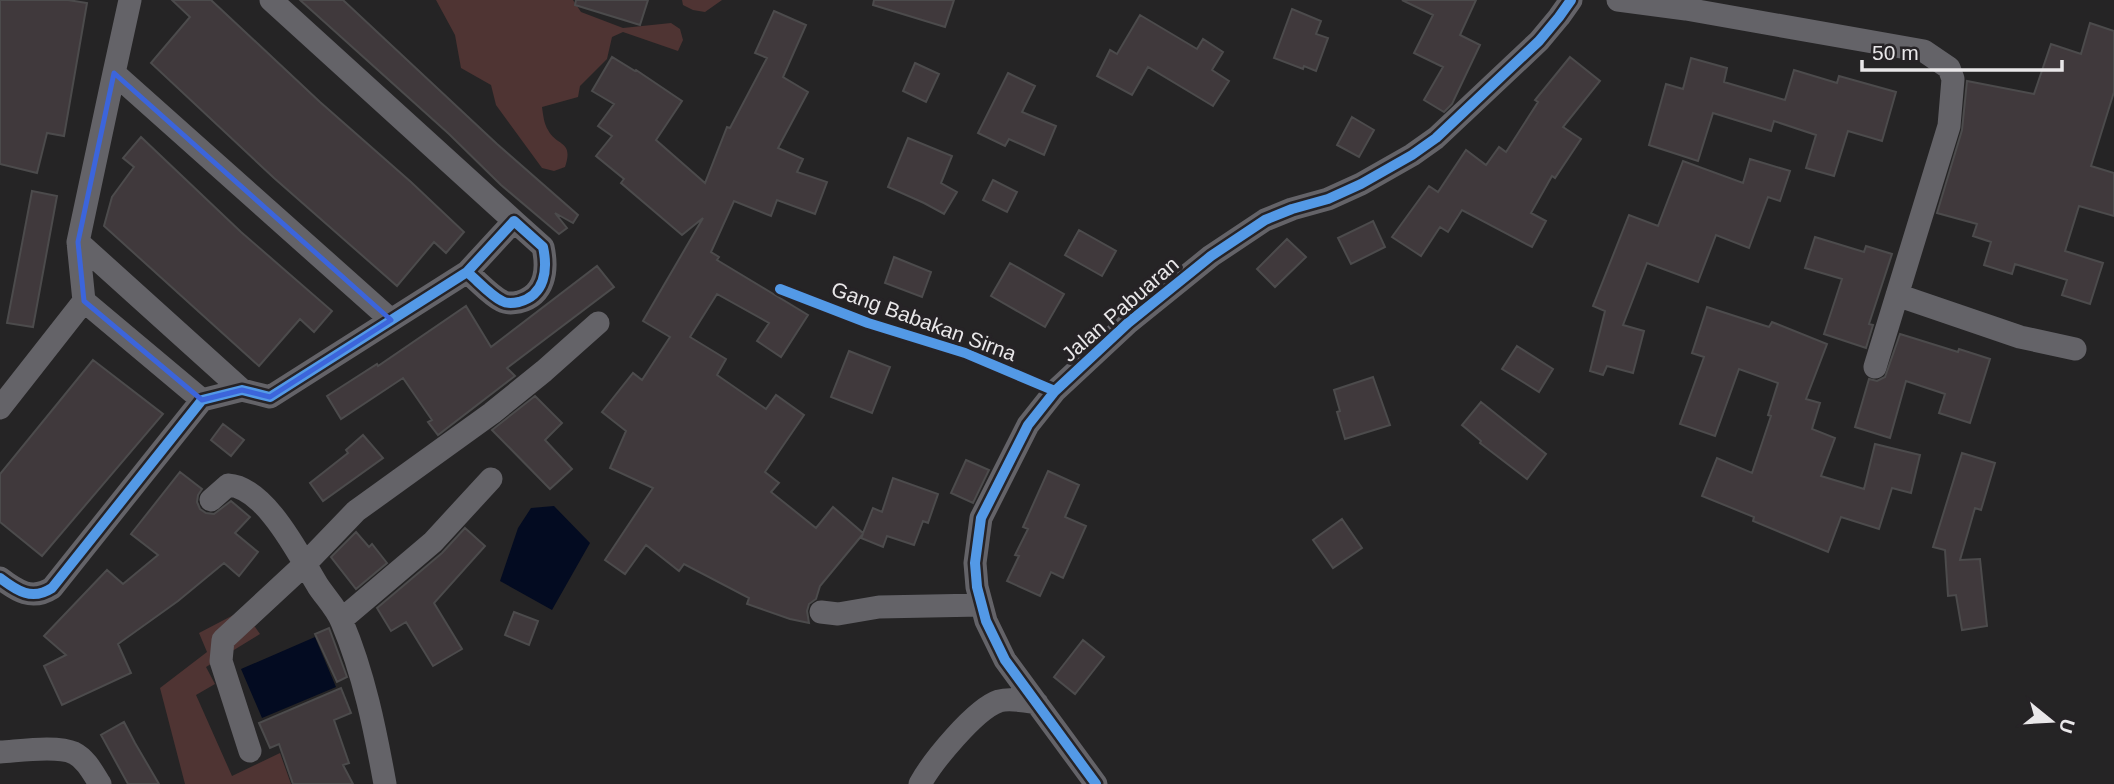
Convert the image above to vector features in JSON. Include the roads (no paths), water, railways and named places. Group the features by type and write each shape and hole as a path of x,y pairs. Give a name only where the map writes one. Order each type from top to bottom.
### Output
{"street":[{"path":"0,408 84,301 78,242 130,0"},
{"path":"271,0 543,247 546,274 536,292 528,299 514,303 503,302 467,272"},
{"name":"Jalan Pabuaran","path":"1096,784 1005,660 981,605 975,563 981,518 1028,425 1055,391 1128,323 1243,233 1265,220 1328,199 1361,184 1436,138 1539,40 1571,0"},
{"path":"1618,0 1686,9 1924,51 1949,68 1953,79 1949,126 1875,367"},
{"path":"114,73 391,320"},
{"path":"78,242 242,390 270,397 467,272 514,221"},
{"path":"1897,295 2020,337 2075,349"},
{"path":"84,301 202,400"},
{"path":"250,751 221,661 223,640 305,564 356,511 492,413 598,323"},
{"path":"0,578 16,591 32,596 52,588 202,400 242,390"},
{"path":"341,620 433,542 491,480"},
{"path":"211,500 228,485 244,489 277,520 341,620 363,681 386,784"},
{"path":"821,612 838,614 879,607 981,605"},
{"path":"920,784 929,768 980,713 998,701 1037,703"},
{"path":"0,752 73,752 89,767 100,784"}],"lane":[{"name":"Gang Babakan Sirna","path":"780,289 868,323 965,353 1055,391"}],"water":[{"path":"554,506 590,543 552,610 500,581 518,528 531,508"},
{"path":"315,637 336,687 262,718 241,669"}]}
